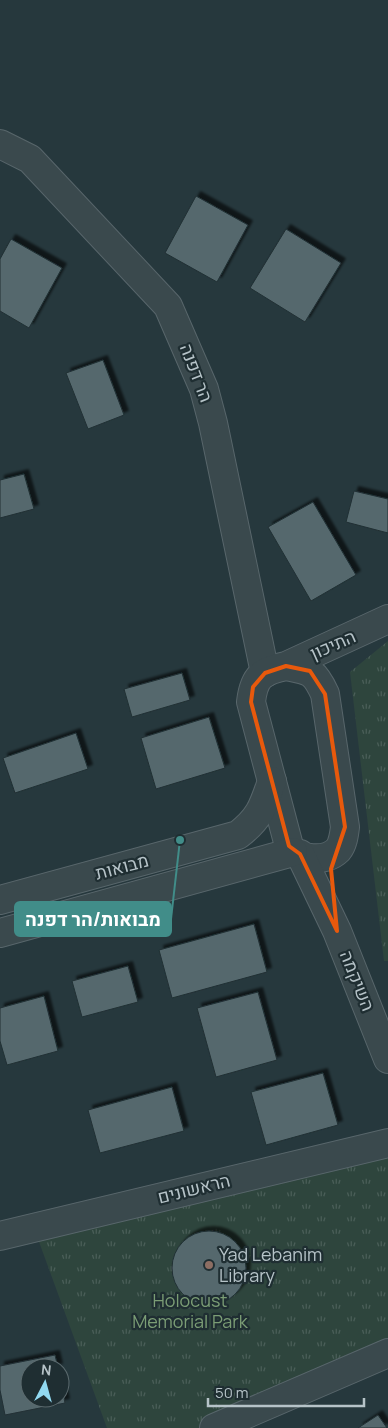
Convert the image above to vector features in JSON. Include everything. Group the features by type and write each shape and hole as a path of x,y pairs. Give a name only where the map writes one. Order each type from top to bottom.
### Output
{"street":[{"name":"הר דפנה","path":"0,144 30,160 168,306 204,389 276,669"},
{"name":"התיכון","path":"276,669 384,621"},
{"name":"התיכון","path":"325,694 330,671 339,659 384,621"},
{"path":"276,669 310,671 319,681 325,694"},
{"name":"השיקמה","path":"276,669 258,678 252,687 251,702 289,846 297,853 337,931 388,1059"},
{"name":"השיקמה","path":"325,694 345,827 344,838 331,868 331,892 337,931"},
{"name":"מבואות","path":"0,900 238,835 252,824 263,808 272,781"},
{"path":"297,853 309,858 326,856 338,849"},
{"name":"מבואות","path":"0,933 297,853"},
{"name":"הראשונים","path":"0,1236 388,1143"},
{"path":"214,1428 388,1353"}],"highlighted area":[{"path":"286,666 310,671 325,694 345,827 331,869 337,931 300,854 289,846 251,702 253,687 265,673"}],"green space":[{"path":"388,641 388,961 384,961 350,672"},
{"name":"Holocust Memorial Park","path":"388,1143 388,1353 214,1428 107,1428 34,1228"}],"building":[{"path":"196,196 248,225 217,282 165,253"},
{"path":"286,229 341,263 305,322 250,288"},
{"path":"11,239 62,268 29,328 0,311 0,259"},
{"path":"103,360 124,415 88,429 66,373"},
{"path":"24,474 34,509 0,518 0,480"},
{"path":"354,491 388,499 388,533 346,522"},
{"path":"313,502 356,575 311,601 268,527"},
{"path":"182,673 190,700 132,717 124,689"},
{"path":"209,717 225,768 156,789 141,738"},
{"path":"76,733 88,769 15,793 3,758"},
{"path":"254,924 267,972 172,998 159,950"},
{"path":"128,966 138,1002 82,1017 72,981"},
{"path":"258,992 277,1060 216,1077 197,1008"},
{"path":"44,996 58,1051 7,1065 0,1041 0,1008"},
{"path":"323,1073 338,1125 266,1145 251,1092"},
{"path":"172,1087 184,1131 100,1153 88,1110"},
{"name":"Yad Lebanim Library","path":"209,1231 230,1237 240,1247 246,1268 240,1289 230,1299 209,1305 188,1299 178,1289 172,1268 178,1247 188,1237"},
{"path":"55,1355 56,1358 40,1358"},
{"path":"20,1362 20,1408 40,1408 5,1415 0,1390 0,1366"},
{"path":"378,1415 387,1428 358,1428"}],"place":[{"name":"מבואות/הר דפנה","path":"180,840"},
{"name":"Yad Lebanim Library","path":"209,1265"}]}
